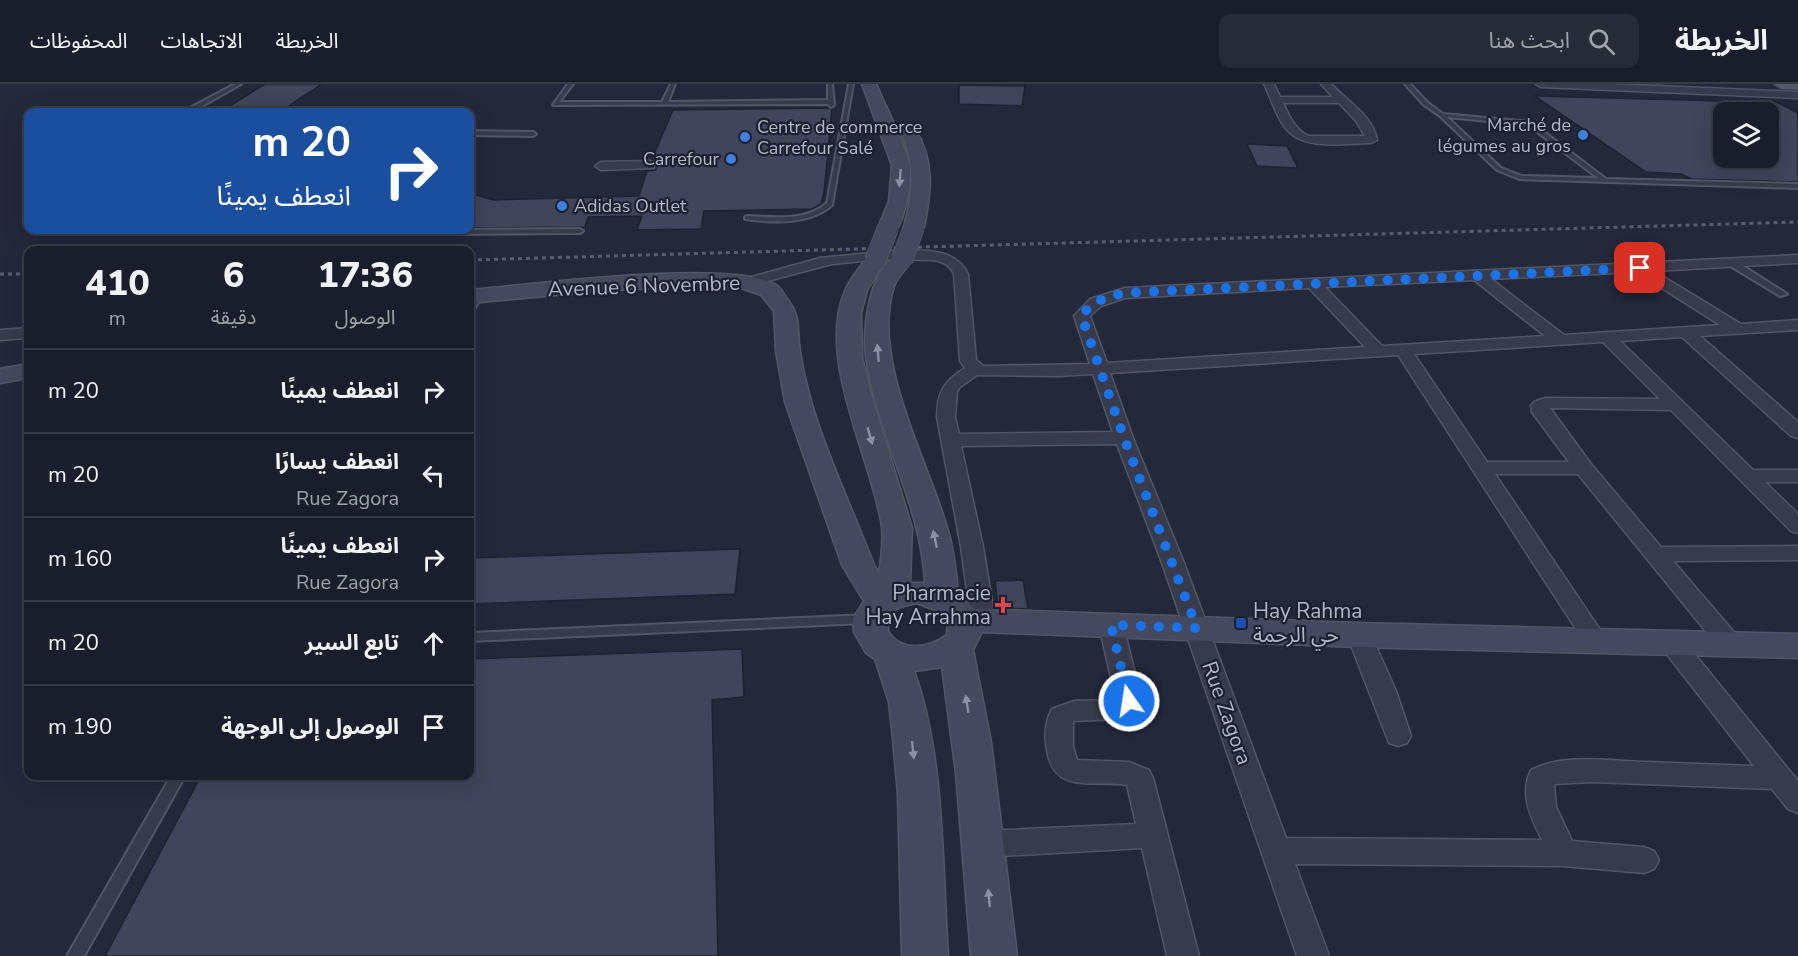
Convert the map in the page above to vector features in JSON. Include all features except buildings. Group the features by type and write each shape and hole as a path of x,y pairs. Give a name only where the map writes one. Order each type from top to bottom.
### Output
{"main road":[{"path":"1782,84 1798,84"}],"street":[{"path":"869,84 901,165 897,201 888,228 875,261 856,290 850,313 850,357 858,394 897,528 897,548 881,606 869,628 873,638 890,653 917,659 938,656 961,621"},
{"path":"1269,84 1291,130 1301,138 1371,140 1372,136 1354,109 1340,100 1326,84"},
{"path":"1540,84 1798,94"},
{"path":"889,91 919,154 923,189 914,227 902,260 884,284 880,302 877,353 883,381 931,523 940,566 961,621"},
{"path":"1278,100 1340,100"},
{"path":"601,166 650,165"},
{"path":"749,282 809,264 841,258 922,256 949,259 959,268 968,361 975,369 989,372 1102,368 1798,325"},
{"path":"1313,284 1798,259"},
{"path":"1640,268 1738,329"},
{"path":"1478,276 1561,340"},
{"name":"Avenue 6 Novembre","path":"474,301 610,284 691,280 749,282 769,290 785,310 788,351 798,402 853,554 881,606"},
{"path":"1313,284 1378,351"},
{"name":"Rue Zagora","path":"1313,284 1125,293 1098,300 1082,316 1102,368 1124,438 1197,628 1313,956"},
{"path":"1686,332 1795,427"},
{"path":"0,335 24,333"},
{"path":"1607,337 1673,405 1798,526"},
{"path":"1403,350 1595,640"},
{"path":"975,369 952,385 946,396 946,417 972,547 961,621 994,956"},
{"path":"0,376 24,372"},
{"path":"1673,405 1587,402 1541,404 1541,412 1584,468 1730,644"},
{"path":"952,440 1124,438"},
{"path":"1482,468 1584,468"},
{"path":"1747,476 1798,476"},
{"path":"853,554 864,565 876,566 890,559 897,548"},
{"path":"1655,554 1798,553"},
{"path":"881,606 917,592 961,621 1359,635 1798,646"},
{"path":"1111,625 1129,701 1119,709 1074,711 1061,716 1063,762 1067,769 1072,771 1138,775 1147,801 1153,835 1183,956"},
{"path":"1359,635 1383,691 1398,736"},
{"path":"1671,642 1798,801"},
{"path":"890,653 907,702 912,739 918,794 925,956"},
{"path":"1563,853 1548,823 1537,790 1541,778 1550,773 1592,771 1780,778"},
{"path":"984,844 1153,835"},
{"path":"1276,851 1563,853 1644,860"}],"lane":[{"path":"194,108 239,84"},
{"path":"571,84 555,105 664,104 695,107 831,103 830,84"},
{"path":"664,104 673,84"},
{"path":"747,218 804,216 823,212 831,204 851,84"},
{"path":"1407,84 1498,169 1529,179 1798,186"},
{"path":"1442,115 1529,123 1605,181"},
{"path":"474,133 533,134"},
{"path":"474,232 580,231"},
{"path":"1732,263 1783,294"},
{"path":"474,637 881,606"},
{"path":"75,956 176,780"}],"railway":[{"path":"474,260 1798,222"},
{"path":"0,274 24,274"}],"place":[{"name":"Marché de légumes au gros","path":"1583,135"},
{"name":"Centre de commerce Carrefour Salé","path":"745,137"},
{"name":"Carrefour","path":"731,159"},
{"name":"Adidas Outlet","path":"562,206"},
{"name":"Pharmacie Hay Arrahma","path":"1003,605"},
{"name":"Hay Rahma حي الرحمة","path":"1241,623"}],"route":[{"path":"1129,701 1111,625 1197,628 1124,438 1102,368 1086,329 1082,316 1090,306 1098,300 1125,293 1640,268"}]}
